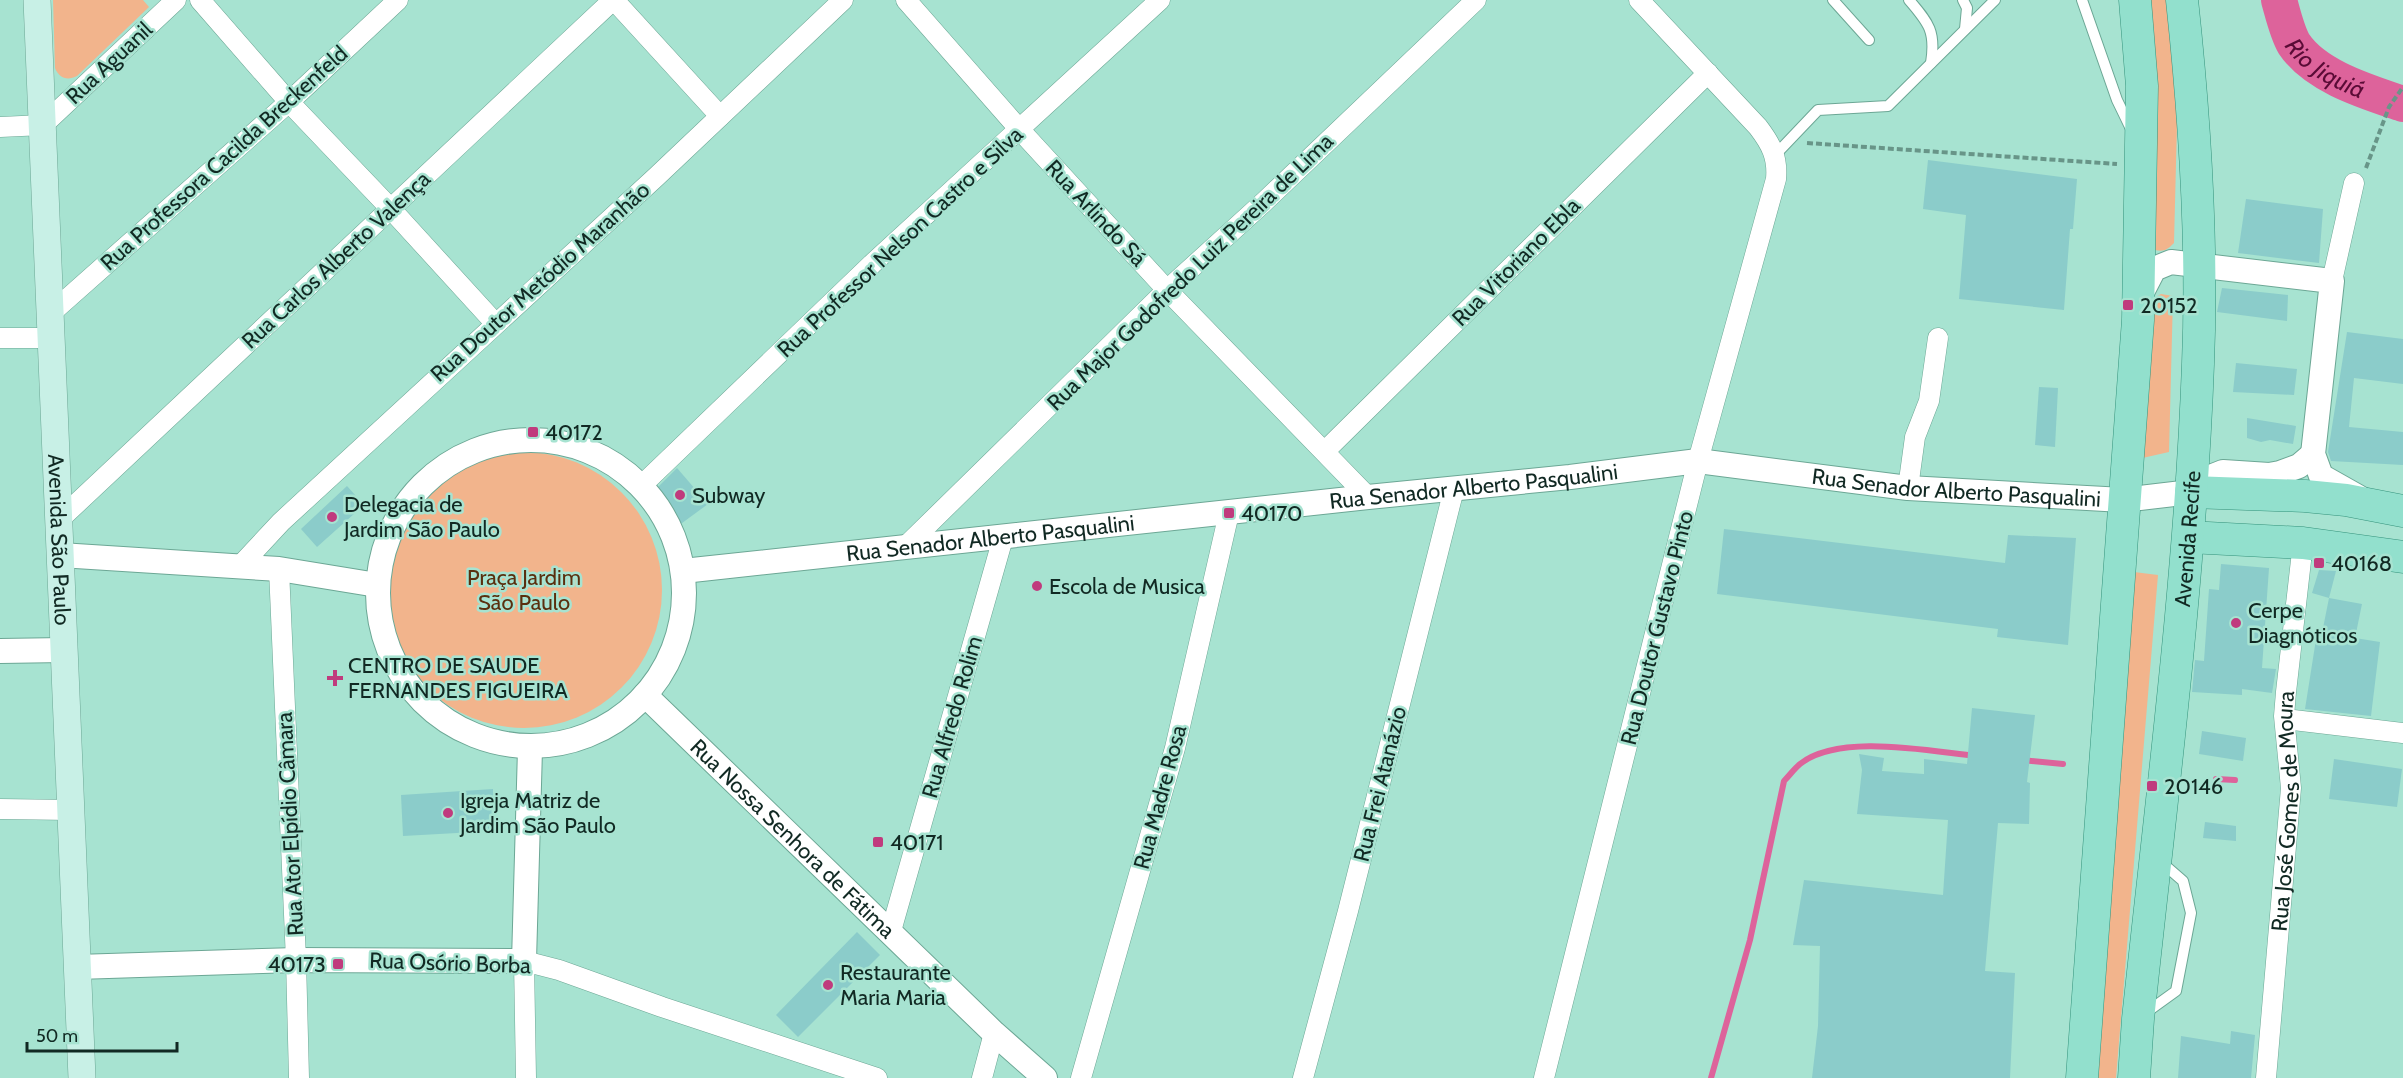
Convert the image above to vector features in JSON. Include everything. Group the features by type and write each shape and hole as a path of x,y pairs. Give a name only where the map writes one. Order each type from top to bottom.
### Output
{"main road":[{"name":"Avenida São Paulo","path":"38,0 82,1078"},
{"path":"2082,1078 2139,298 2142,86 2135,0"},
{"name":"Avenida Recife","path":"2134,1078 2138,1019 2189,537 2199,362 2196,153 2182,0"},
{"path":"2191,492 2290,495 2346,500 2389,508"},
{"path":"2189,537 2303,543 2403,556"}],"street":[{"name":"Rua Aguanil","path":"43,125 176,0"},
{"path":"200,0 289,102 495,322"},
{"name":"Rua Professora Cacilda Breckenfeld","path":"51,326 398,0"},
{"path":"614,0 720,116"},
{"name":"Rua Carlos Alberto Valença","path":"58,520 614,0"},
{"name":"Rua Doutor Metódio Maranhão","path":"240,566 281,522 843,0"},
{"name":"Rua Arlindo Sá","path":"906,0 1020,130 1167,290 1368,497"},
{"name":"Rua Professor Nelson Castro e Silva","path":"641,486 872,264 1161,0"},
{"name":"Rua Major Godofredo Luiz Pereira de Lima","path":"905,547 1167,290 1264,202 1476,0"},
{"path":"1639,0 1758,127 1776,154"},
{"name":"Rua Vitoriano Ebla","path":"1324,451 1708,73"},
{"path":"0,127 43,125"},
{"name":"Rua Doutor Gustavo Pinto","path":"1544,1078 1698,461 1776,179 1778,164 1776,154"},
{"path":"2354,183 2332,281 2313,454 2318,470 2324,478 2389,508"},
{"path":"2139,298 2149,275 2162,264 2170,262 2332,281"},
{"path":"0,338 51,326"},
{"path":"1908,488 1915,437 1929,401 1938,338"},
{"path":"512,441 559,442 611,460 656,502 677,544 683,571 682,620 667,665 645,695 607,727 557,746 530,749 487,740 445,721 411,690 387,651 378,606 377,585 386,537 402,506 424,480 445,464 469,451 512,441"},
{"path":"2191,492 2212,475 2223,472 2269,475 2280,473 2299,466 2313,454"},
{"name":"Rua Senador Alberto Pasqualini","path":"683,571 1698,461 1908,488 2123,500 2191,492"},
{"name":"Rua Frei Atanázio","path":"1303,1078 1348,911 1454,489"},
{"name":"Rua Madre Rosa","path":"1081,1078 1174,748 1229,513"},
{"name":"Rua Alfredo Rolim","path":"891,931 1003,538"},
{"name":"Rua José Gomes de Moura","path":"2266,1078 2291,788 2285,719 2286,692 2303,543"},
{"path":"60,555 279,569 377,585"},
{"name":"Rua Ator Elpídio Câmara","path":"279,569 299,1078"},
{"path":"0,651 64,650"},
{"name":"Rua Nossa Senhora de Fátima","path":"645,695 994,1033 1045,1078"},
{"path":"2285,719 2403,733"},
{"path":"526,1078 524,961 530,749"},
{"path":"0,809 70,810"},
{"name":"Rua Osório Borba","path":"77,967 296,960 524,961 559,970 662,1007 877,1078"},
{"path":"982,1078 994,1033"}],"lane":[{"path":"1833,0 1869,40"},
{"path":"1909,0 1926,21 1933,37 1931,63"},
{"path":"1964,0 1967,8 1965,29"},
{"path":"1776,154 1818,110 1888,106 1995,0"},
{"path":"2082,0 2117,100 2141,158"},
{"path":"2138,1019 2176,991 2191,913 2183,881 2155,857"}],"path":[{"path":"2354,183 2367,166 2389,107 2403,87"},
{"path":"1776,154 1804,143 2141,158"}],"green space":[{"path":"53,0 143,0 149,7 77,76 67,78 61,76 55,68"},
{"path":"2149,0 2175,0 2177,124 2174,243 2161,251 2155,250"},
{"path":"2161,294 2173,296 2169,452 2138,459 2152,299"},
{"name":"Praça Jardim São Paulo","path":"524,452 551,455 577,463 601,476 621,493 638,513 651,537 659,563 662,590 659,617 651,643 638,667 621,687 601,704 577,717 551,725 524,728 497,725 471,717 447,704 427,687 410,667 397,643 389,617 386,590 389,563 397,537 410,513 427,493 447,476 471,463 497,455"},
{"path":"2134,572 2158,575 2116,1078 2094,1078"}],"building":[{"path":"1928,160 2077,179 2073,229 2070,229 2064,310 1959,299 1966,215 1923,209"},
{"path":"2246,199 2323,209 2319,263 2238,253"},
{"path":"2222,288 2288,295 2287,321 2217,312"},
{"path":"2347,332 2403,339 2403,384 2354,378 2349,427 2403,432 2403,465 2331,461 2328,452"},
{"path":"2236,363 2297,369 2294,395 2233,392"},
{"path":"2039,387 2058,388 2055,447 2035,445"},
{"path":"2247,418 2296,426 2293,444 2270,440 2261,442 2247,438"},
{"name":"Subway","path":"677,468 708,504 678,526 657,488"},
{"name":"Delegacia de Jardim São Paulo","path":"347,486 364,505 317,547 301,529"},
{"path":"1724,529 2005,563 2008,535 2076,538 2068,645 1997,637 1998,629 1717,594"},
{"name":"Cerpe Diagnóticos","path":"2221,564 2269,568 2262,668 2276,669 2272,693 2242,689 2242,695 2192,692 2195,660 2204,661 2209,589 2219,590"},
{"path":"2319,570 2336,571 2329,598 2312,593"},
{"path":"2329,598 2362,604 2355,638 2380,642 2371,716 2305,709 2317,633 2322,633"},
{"path":"1972,708 2035,715 2027,782 2030,783 2029,824 1998,823 1985,971 2015,973 2010,1078 1812,1078 1818,1026 1820,946 1793,945 1804,880 1943,895 1948,820 1857,814 1862,770 1859,754 1884,758 1882,771 1924,774 1924,759 1967,764"},
{"path":"2202,731 2246,738 2243,761 2199,754"},
{"path":"2334,759 2402,769 2397,807 2329,799"},
{"name":"Igreja Matriz de Jardim São Paulo","path":"493,789 493,831 403,836 401,795"},
{"path":"2205,822 2236,826 2236,841 2203,838"},
{"name":"Restaurante Maria Maria","path":"857,932 880,955 798,1037 776,1015"},
{"path":"2231,1031 2255,1035 2251,1078 2178,1078 2181,1036 2230,1044"}],"waterway":[{"name":"Rio Jiquiá","path":"2279,0 2294,44 2315,66 2344,82 2403,104"},
{"path":"1711,1078 1750,940 1784,781 1800,764 1817,755 1837,749 1885,746 1976,756"},
{"path":"2022,760 2063,764"},
{"path":"2216,779 2235,780"}],"place":[{"name":"20152","path":"2128,305"},
{"name":"40172","path":"533,432"},
{"name":"Subway","path":"680,495"},
{"name":"40170","path":"1229,513"},
{"name":"Delegacia de Jardim São Paulo","path":"332,517"},
{"name":"40168","path":"2319,563"},
{"name":"Escola de Musica","path":"1037,586"},
{"name":"Cerpe Diagnóticos","path":"2236,623"},
{"name":"CENTRO DE SAUDE FERNANDES FIGUEIRA","path":"335,678"},
{"name":"20146","path":"2152,786"},
{"name":"Igreja Matriz de Jardim São Paulo","path":"448,813"},
{"name":"40171","path":"878,842"},
{"name":"40173","path":"338,964"},
{"name":"Restaurante Maria Maria","path":"828,985"}]}
